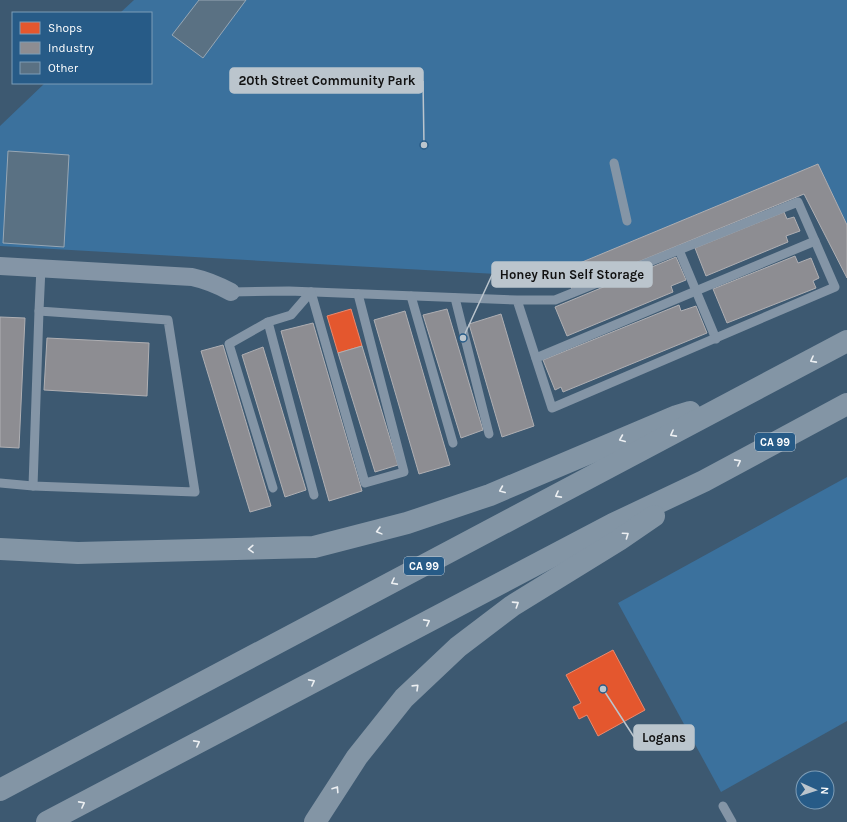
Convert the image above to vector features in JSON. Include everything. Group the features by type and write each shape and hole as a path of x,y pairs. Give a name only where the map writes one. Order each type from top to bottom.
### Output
{"highway":[{"name":"CA 99","path":"0,790 847,341"},
{"path":"0,549 78,553 314,547 407,523 490,494 677,416 738,399"},
{"name":"CA 99","path":"47,822 613,524 704,481 847,404"},
{"path":"315,822 358,757 404,698 458,647 512,606 619,540 704,481"}],"street":[{"path":"0,266 192,277 205,279 231,292"}],"lane":[{"path":"614,163 627,221"},
{"path":"231,292 289,291 455,298 555,300 798,202 835,287 552,408 517,300"},
{"path":"536,358 815,241"},
{"path":"679,250 716,339"},
{"path":"33,486 41,268"},
{"path":"310,292 365,483 404,472 358,294"},
{"path":"273,488 229,344 268,322 291,315 310,292"},
{"path":"411,296 453,443"},
{"path":"455,298 488,434"},
{"path":"0,482 33,486 195,492 168,320 39,311"},
{"path":"268,322 314,495"},
{"path":"723,806 732,822"}],"shaded area":[{"path":"134,0 847,0 847,225 818,164 563,270 530,276 0,246 0,126 44,84 152,84 152,12 121,12"},
{"path":"847,477 847,721 721,792 618,603"}],"building: Shops":[{"path":"351,309 362,346 338,353 327,316"},
{"path":"613,650 645,710 598,736 587,715 579,719 573,707 581,703 566,675"}],"building: Industry":[{"path":"818,164 847,225 847,278 804,194 572,289 563,270"},
{"path":"784,212 787,219 794,217 800,231 786,236 788,242 706,276 695,248"},
{"path":"795,256 798,263 811,258 819,278 813,281 816,288 727,323 713,289"},
{"path":"676,257 686,280 671,286 673,292 567,336 555,307"},
{"path":"679,305 681,311 696,306 707,333 563,392 561,387 555,390 543,360"},
{"path":"447,309 483,430 461,438 423,315"},
{"path":"405,311 450,465 419,474 374,320"},
{"path":"501,314 534,426 502,437 469,324"},
{"path":"0,317 25,318 19,448 0,447"},
{"path":"313,323 362,491 329,501 281,331"},
{"path":"47,338 149,343 147,396 44,390"},
{"path":"223,345 271,506 250,512 201,351"},
{"path":"362,346 398,465 375,472 338,353"},
{"path":"263,347 306,490 285,497 242,355"}],"building: Other":[{"path":"199,0 246,0 203,58 172,35"},
{"path":"8,151 69,155 64,247 3,243"}],"place":[{"name":"20th Street Community Park","path":"424,145"},
{"name":"Honey Run Self Storage","path":"463,338"},
{"name":"Logans","path":"603,689"}]}
